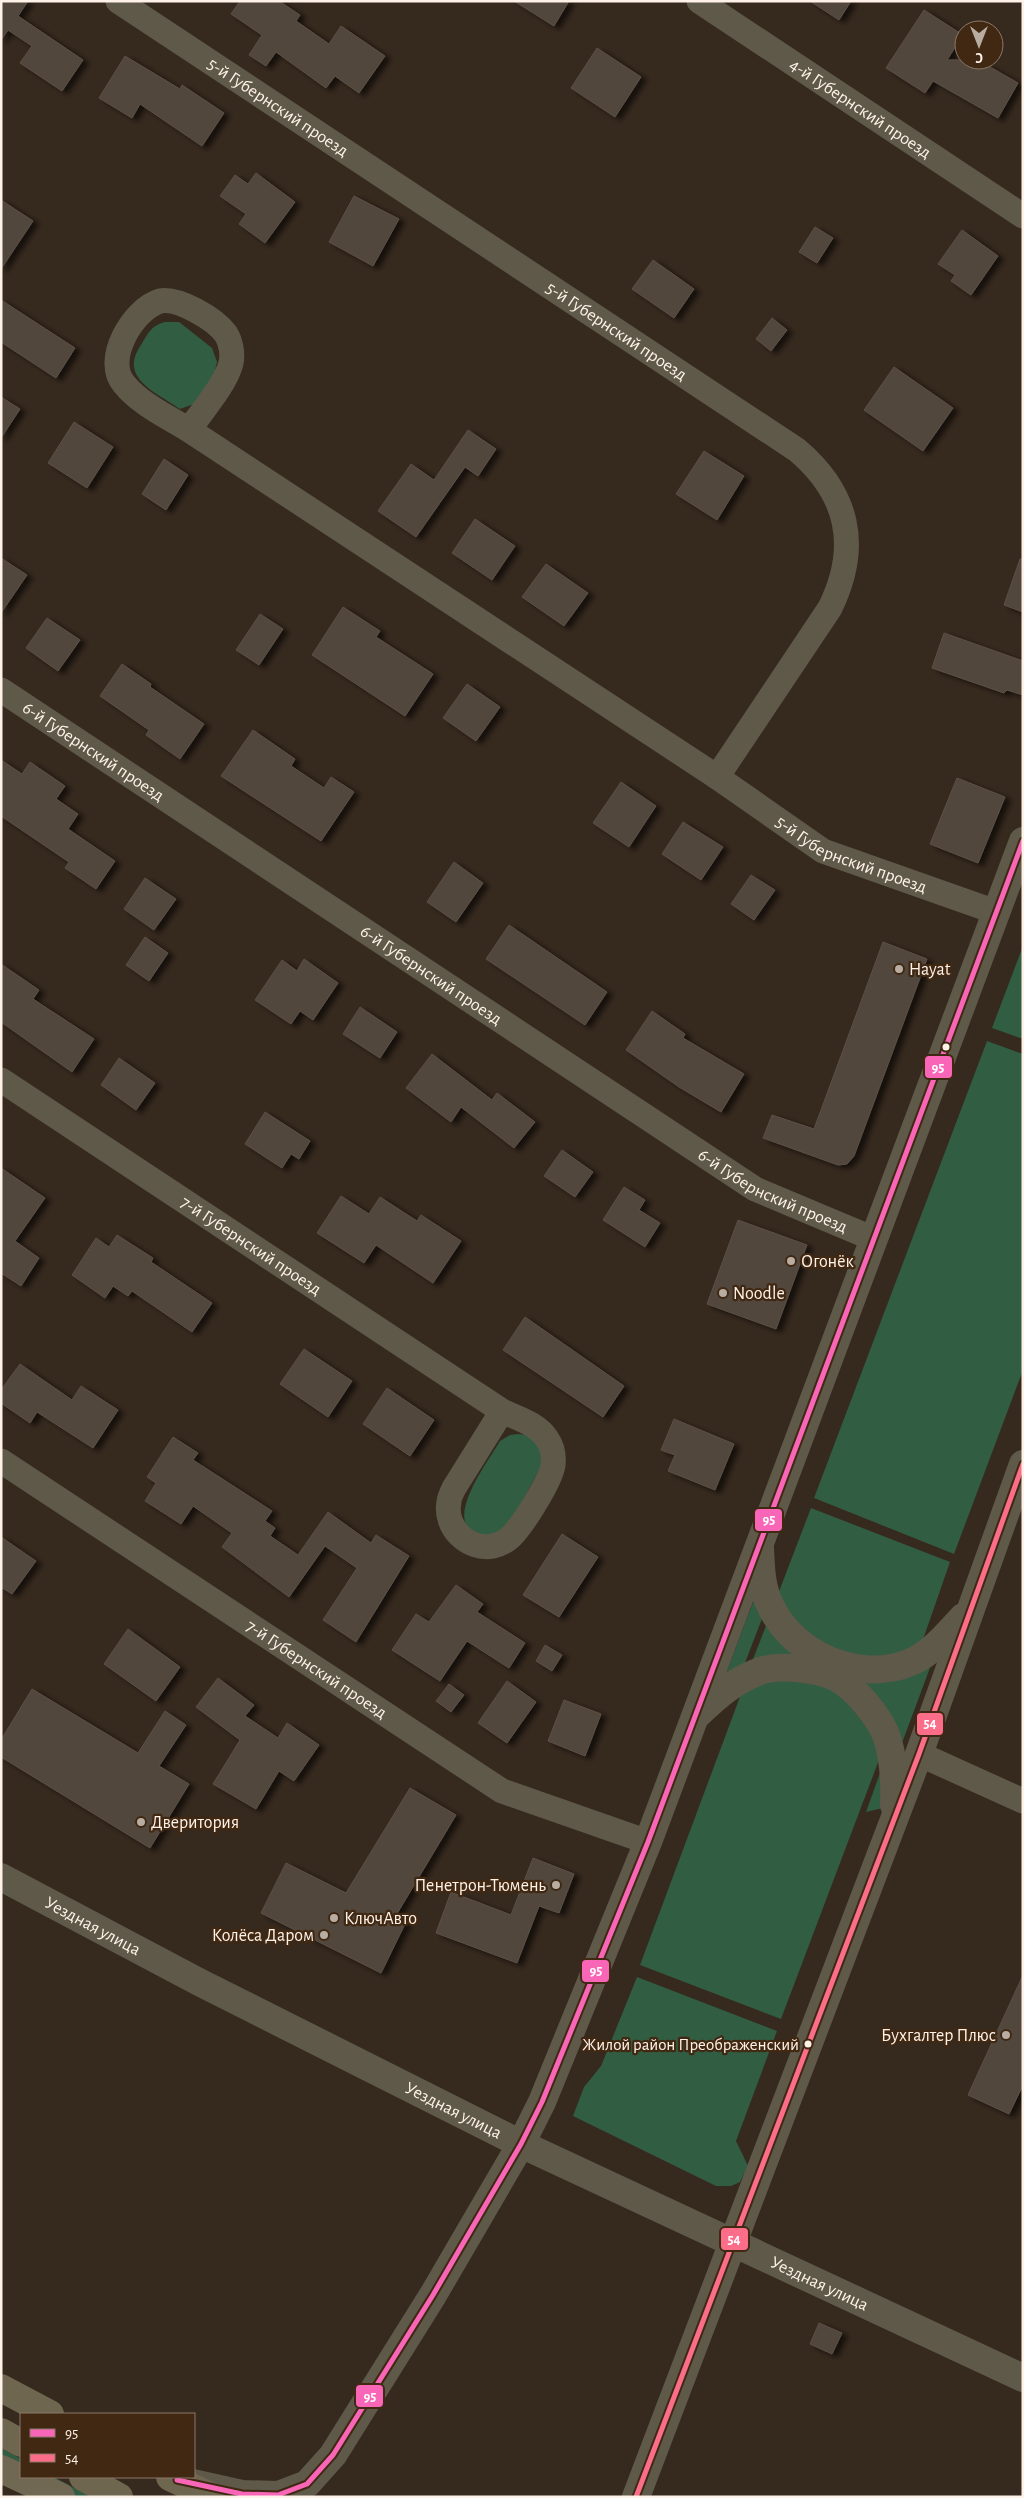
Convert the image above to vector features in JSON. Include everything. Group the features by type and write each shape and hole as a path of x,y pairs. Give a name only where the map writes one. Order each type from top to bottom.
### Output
{"highway":[{"path":"1,2388 48,2413"},
{"path":"1,2432 20,2442"},
{"path":"84,2478 119,2497"},
{"path":"174,2478 212,2497"}],"main road":[{"path":"1,2469 20,2478"},
{"path":"20,2478 61,2497"}],"street":[{"name":"5-й Губернский проезд","path":"118,1 797,450 814,464 828,482 838,501 845,522 847,544 846,567 840,588 830,608 717,777"},
{"name":"4-й Губернский проезд","path":"699,1 1023,216"},
{"name":"5-й Губернский проезд","path":"189,430 225,376 231,363 232,348 226,334 216,324 176,301 161,301 148,306 134,323 117,354 117,369 122,383 132,393 717,777 823,851 996,912"},
{"name":"6-й Губернский проезд","path":"1,690 755,1189 874,1239"},
{"path":"174,2478 242,2494 278,2495 307,2484 333,2455 433,2295 542,2102 648,1842 692,1719 1023,841"},
{"name":"7-й Губернский проезд","path":"1,1080 502,1411 536,1427 547,1438 552,1451 552,1466 517,1530 507,1540 493,1546 478,1546 465,1540 454,1530 449,1516 449,1502 454,1488 502,1411"},
{"name":"7-й Губернский проезд","path":"1,1461 502,1791 648,1842"},
{"path":"636,2497 919,1754 1023,1464"},
{"path":"760,1539 761,1577 770,1607 786,1632 814,1654 842,1665 874,1670 910,1662 939,1643 970,1609"},
{"path":"692,1719 725,1688 762,1671 798,1668 836,1678 866,1702 888,1738 895,1776 894,1816"},
{"path":"919,1754 1023,1801"},
{"name":"Уездная улица","path":"1,1877 199,1982 520,2144 1023,2378"}],"green space":[{"path":"165,322 179,322 212,348 217,362 214,375 194,404 180,409 143,383 134,367 135,357 148,333 156,325"},
{"path":"1023,946 1023,1039 992,1028"},
{"path":"987,1041 1023,1054 1023,1370 954,1554 814,1498"},
{"path":"510,1435 527,1435 540,1447 542,1465 509,1525 491,1538 477,1534 469,1529 465,1521 468,1498 500,1441"},
{"path":"811,1508 950,1562 920,1648 902,1657 856,1659 797,1629 778,1594"},
{"path":"756,1594 765,1611 743,1668 724,1679"},
{"path":"769,1618 810,1660 750,1667"},
{"path":"931,1665 902,1743 890,1714 879,1699 855,1678"},
{"path":"779,1679 834,1687 859,1707 882,1752 781,2019 640,1965 741,1694 756,1684"},
{"path":"884,1762 883,1808 866,1812"},
{"path":"637,1977 777,2031 736,2141 748,2166 740,2182 731,2186 716,2186 573,2116 584,2087 601,2066"},
{"path":"1,2448 20,2458 20,2471 1,2462"},
{"path":"35,2478 56,2478 91,2497 76,2497"}],"building":[{"path":"1,1 28,1 18,16 83,60 62,91 20,63 32,46 8,30 1,40"},
{"path":"240,1 279,1 300,15 296,21 329,44 341,26 385,56 359,93 335,76 326,88 276,52 266,66 249,55 262,35 231,14"},
{"path":"514,1 569,1 554,26"},
{"path":"810,1 851,1 839,20"},
{"path":"924,10 954,29 954,49 947,60 954,60 954,70 995,70 1018,83 998,118 933,81 925,93 886,68"},
{"path":"597,48 641,77 615,117 571,88"},
{"path":"125,56 180,89 182,85 224,113 202,146 140,104 132,118 99,98"},
{"path":"256,173 295,202 265,243 239,224 246,214 220,196 235,175 248,184"},
{"path":"354,196 399,219 373,266 329,242"},
{"path":"1,200 33,221 1,269"},
{"path":"815,227 833,238 817,263 799,252"},
{"path":"962,230 998,256 971,295 951,281 955,275 938,264"},
{"path":"653,260 694,289 674,318 632,289"},
{"path":"1,300 75,348 56,378 1,342"},
{"path":"772,318 787,330 771,351 756,339"},
{"path":"894,367 953,408 923,451 864,410"},
{"path":"1,397 20,409 1,438"},
{"path":"74,422 113,447 87,488 48,463"},
{"path":"468,430 496,449 478,476 465,467 416,537 378,511 411,464 434,480"},
{"path":"704,451 744,476 717,520 676,494"},
{"path":"164,459 188,475 166,510 142,494"},
{"path":"475,519 515,546 492,580 452,553"},
{"path":"1,558 27,575 1,613"},
{"path":"1020,559 1023,559 1023,612 1004,605"},
{"path":"546,564 588,593 564,626 522,597"},
{"path":"343,607 380,631 376,637 433,674 405,716 312,655"},
{"path":"260,614 283,629 259,665 236,650"},
{"path":"47,618 80,640 58,671 26,648"},
{"path":"944,633 1023,661 1023,695 1007,690 1004,693 932,668"},
{"path":"122,664 151,684 150,687 204,724 180,759 146,735 149,730 100,696"},
{"path":"467,684 500,707 476,741 443,718"},
{"path":"253,730 295,759 291,766 324,788 331,777 354,792 321,841 221,776"},
{"path":"1,760 22,774 30,762 65,786 56,799 78,814 68,829 115,861 96,889 65,868 69,862 1,816"},
{"path":"957,778 1005,797 978,863 930,844"},
{"path":"621,782 656,806 629,847 593,823"},
{"path":"683,822 723,847 701,880 662,854"},
{"path":"454,862 483,883 456,922 427,902"},
{"path":"751,875 775,890 754,920 731,904"},
{"path":"145,878 176,899 154,930 124,909"},
{"path":"509,925 607,992 585,1025 486,959"},
{"path":"145,937 168,953 149,981 126,965"},
{"path":"883,942 927,959 854,1156 847,1164 838,1165 763,1138 772,1115 814,1129"},
{"path":"304,959 338,983 313,1020 300,1011 291,1024 255,1000 282,960 297,971"},
{"path":"1,964 39,990 33,999 94,1039 72,1072 1,1022"},
{"path":"360,1007 397,1032 380,1058 343,1034"},
{"path":"652,1011 685,1034 683,1038 744,1074 721,1112 679,1087 626,1050"},
{"path":"432,1054 492,1100 497,1093 535,1122 514,1148 461,1107 451,1122 406,1088"},
{"path":"119,1058 155,1083 136,1110 101,1085"},
{"path":"265,1112 310,1141 299,1159 291,1154 282,1168 245,1144"},
{"path":"562,1150 593,1172 575,1197 544,1176"},
{"path":"1,1168 45,1198 15,1241 39,1258 21,1286 1,1273"},
{"path":"624,1187 645,1200 639,1210 660,1223 645,1247 603,1220"},
{"path":"341,1196 369,1214 380,1197 417,1221 421,1215 461,1241 433,1283 376,1245 364,1263 317,1233"},
{"path":"738,1220 807,1245 776,1329 707,1304"},
{"path":"117,1235 153,1258 151,1262 212,1303 192,1332 132,1291 128,1296 113,1286 105,1298 72,1275 96,1238 109,1247"},
{"path":"525,1317 624,1386 603,1417 503,1350"},
{"path":"304,1349 352,1381 328,1417 280,1384"},
{"path":"20,1364 72,1400 81,1386 118,1410 93,1448 37,1412 30,1423 1,1403 1,1390"},
{"path":"387,1388 434,1420 410,1456 363,1424"},
{"path":"674,1419 734,1444 715,1490 668,1471 675,1455 661,1450"},
{"path":"173,1437 198,1453 193,1460 272,1511 265,1521 275,1528 270,1536 298,1555 328,1512 371,1543 376,1535 409,1556 356,1642 323,1620 357,1568 325,1546 289,1597 222,1547 232,1533 193,1506 181,1524 145,1501 156,1483 147,1477"},
{"path":"562,1534 598,1557 559,1617 523,1595"},
{"path":"1,1537 36,1561 12,1594 1,1587"},
{"path":"456,1585 483,1604 477,1612 525,1643 509,1668 467,1641 440,1681 392,1650 416,1614 429,1622"},
{"path":"128,1629 180,1667 156,1701 104,1664"},
{"path":"545,1645 562,1655 552,1671 536,1661"},
{"path":"218,1678 254,1705 245,1716 278,1738 287,1723 319,1745 294,1781 279,1771 256,1809 213,1784 240,1740 196,1707"},
{"path":"507,1681 536,1702 507,1743 478,1723"},
{"path":"449,1684 464,1695 451,1712 436,1701"},
{"path":"32,1689 138,1753 165,1711 186,1725 159,1766 189,1784 150,1848 1,1757 1,1740"},
{"path":"564,1700 601,1714 585,1756 548,1741"},
{"path":"410,1788 456,1815 395,1917 406,1922 381,1973 261,1913 286,1863 346,1893"},
{"path":"533,1858 574,1874 559,1913 539,1906 517,1963 436,1933 451,1892 511,1915"},
{"path":"1023,1975 1023,2085 1009,2114 968,2095"},
{"path":"819,2323 842,2333 832,2354 810,2344"}],"transit line":[{"name":"95","path":"177,2480 242,2494 278,2495 307,2484 333,2455 433,2295 521,2144 542,2102 648,1842 1023,841"},
{"name":"54","path":"636,2497 919,1754 1023,1464"}],"place":[{"name":"Hayat","path":"899,969"},
{"name":"Огонёк","path":"791,1261"},
{"name":"Noodle","path":"723,1293"},
{"name":"Дверитория","path":"141,1822"},
{"name":"Пенетрон-Тюмень","path":"556,1885"},
{"name":"КлючАвто","path":"334,1918"},
{"name":"Колёса Даром","path":"324,1935"},
{"name":"Бухгалтер Плюс","path":"1006,2035"},
{"name":"Жилой район Преображенский","path":"808,2044"}]}
